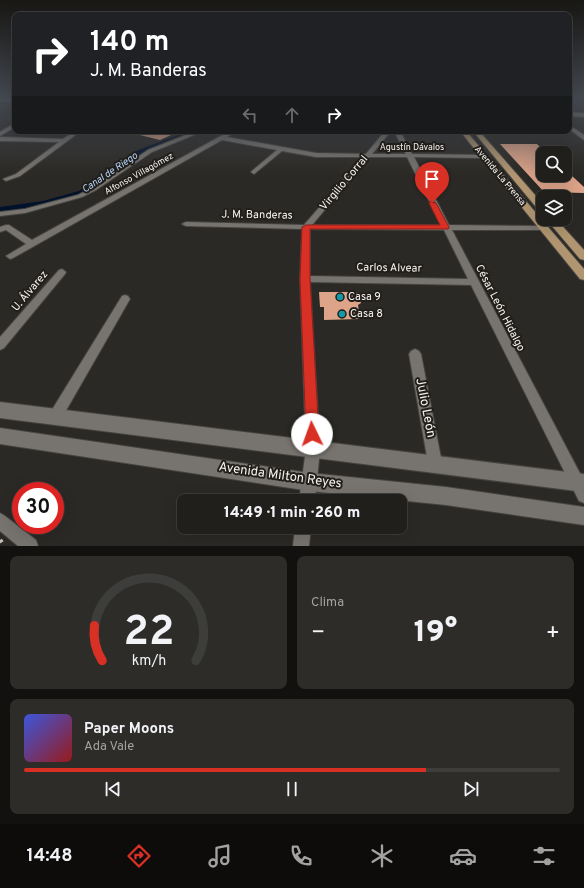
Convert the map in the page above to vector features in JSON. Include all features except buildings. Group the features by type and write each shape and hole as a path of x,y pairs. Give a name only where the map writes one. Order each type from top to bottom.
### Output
{"main road":[{"name":"Avenida La Prensa","path":"465,134 584,276"},
{"name":"Avenida La Prensa","path":"479,134 536,202"},
{"path":"557,226 584,256"}],"street":[{"path":"0,134 12,127"},
{"path":"572,129 584,138"},
{"path":"6,179 18,175 74,134"},
{"path":"0,214 26,211 80,196 94,189 150,151 193,134"},
{"name":"Alfonso Villagómez","path":"10,256 229,134"},
{"name":"Virgilio Corral","path":"306,227 386,134"},
{"name":"César León Hidalgo","path":"398,134 473,282 582,487"},
{"name":"Agustín Dávalos","path":"222,138 316,155 483,156"},
{"path":"0,139 64,141"},
{"path":"254,172 281,149"},
{"name":"J. M. Banderas","path":"186,224 306,227 543,228"},
{"path":"0,230 6,227 32,244"},
{"path":"306,227 305,279 313,449 308,494"},
{"name":"U. Álvarez","path":"0,345 62,272"},
{"name":"Carlos Alvear","path":"305,279 473,282"},
{"path":"55,417 125,299"},
{"name":"Julio León","path":"415,354 435,463"},
{"path":"0,410 435,463 582,487"},
{"name":"Avenida Milton Reyes","path":"0,436 310,482 446,496 584,516"},
{"path":"0,520 30,546"},
{"path":"301,546 302,534"}],"waterway":[{"name":"Canal de Riego","path":"0,210 44,204 82,193 141,152 187,134"}],"railway":[{"path":"0,540 4,546"}],"place":[{"name":"Casa 9","path":"340,297"},
{"name":"Casa 8","path":"342,314"}],"route":[{"path":"312,434 305,279 306,227 445,227 432,203"}]}
